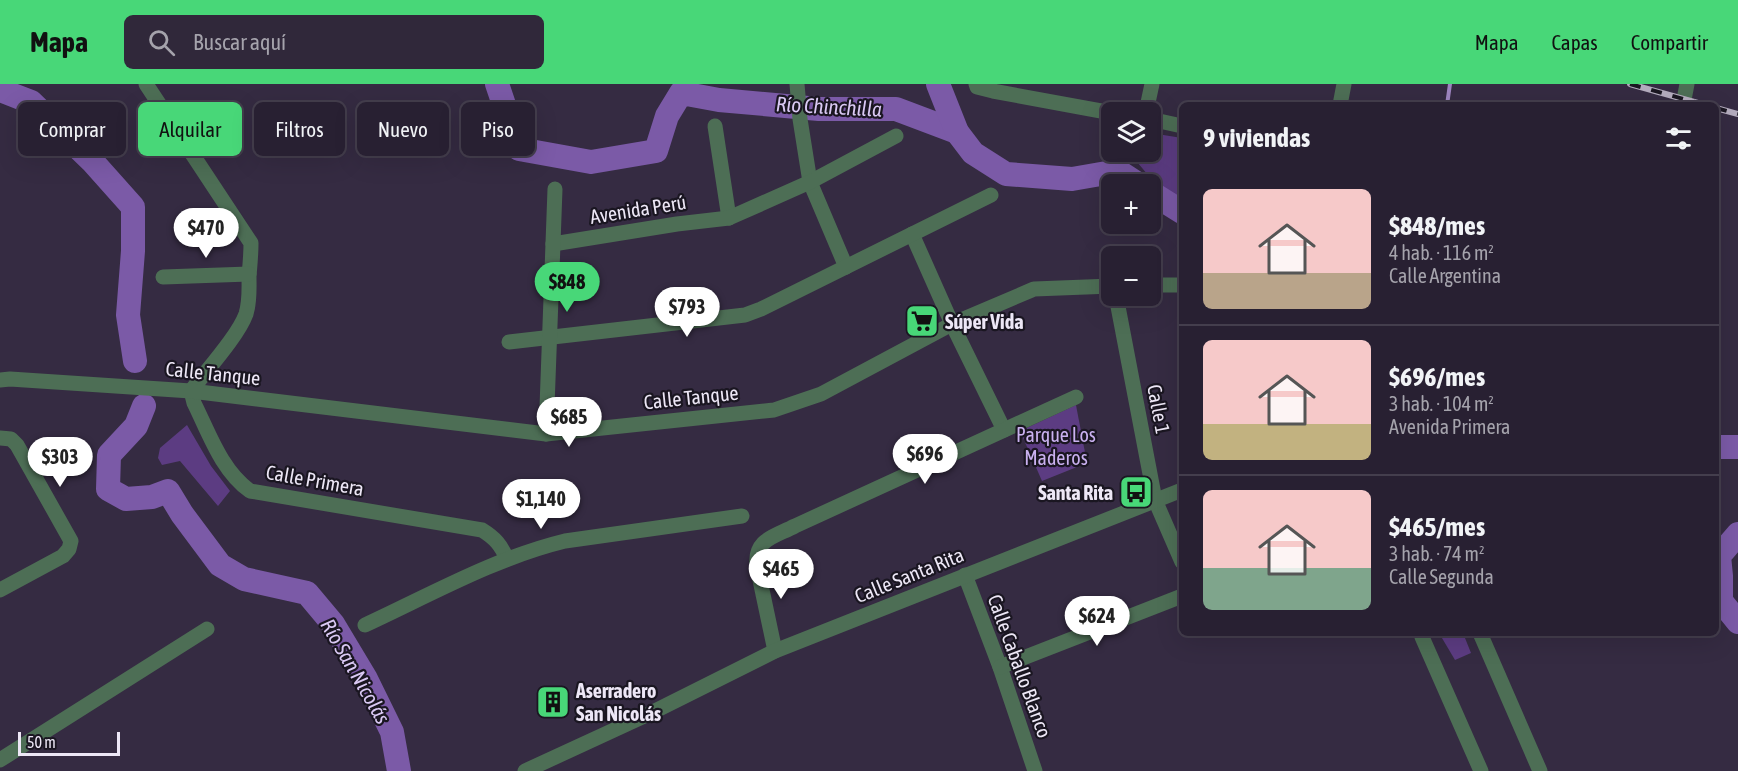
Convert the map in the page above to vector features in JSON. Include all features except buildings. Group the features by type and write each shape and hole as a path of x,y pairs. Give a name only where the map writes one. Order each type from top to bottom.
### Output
{"street":[{"path":"146,84 250,243 252,257 249,298 245,315 236,332 191,391"},
{"path":"797,84 810,182 846,267"},
{"path":"976,84 977,87 993,91 1101,111"},
{"path":"1148,102 1152,84"},
{"path":"1341,102 1344,84"},
{"path":"1684,102 1687,84"},
{"path":"1161,121 1179,125"},
{"path":"715,126 729,218"},
{"name":"Avenida Perú","path":"554,244 729,218 810,182 896,136"},
{"path":"546,434 555,189"},
{"path":"509,342 745,315 991,195"},
{"path":"912,234 952,324 1004,430"},
{"path":"163,277 249,274"},
{"path":"1161,285 1179,285"},
{"name":"Calle Tanque","path":"0,380 191,391 546,434 774,410 821,394 952,324 1034,289 1101,286"},
{"name":"Calle 1","path":"1118,306 1155,500 1179,554"},
{"name":"Calle Primera","path":"191,391 194,403 227,469 237,481 250,490 482,530 495,538 507,559"},
{"path":"775,651 757,566 756,554 761,544 795,526 1076,397"},
{"path":"0,590 63,556 69,549 71,541 17,445 5,439"},
{"name":"Calle Santa Rita","path":"525,771 653,712 775,651 1179,490"},
{"path":"365,625 507,559 542,546 742,516"},
{"name":"Calle Caballo Blanco","path":"965,575 1000,667 1035,771"},
{"path":"1000,667 1179,597"},
{"path":"0,760 207,629"},
{"path":"1481,636 1540,771"},
{"path":"1422,637 1481,771"}],"green space":[{"path":"1161,135 1179,138 1179,211 1161,190 1161,174 1147,174 1137,162 1161,162"},
{"name":"Parque Los Maderos","path":"1076,405 1087,463 1042,481 1020,431"},
{"path":"187,425 211,466 230,491 218,506 180,461 162,465 158,458 160,448"},
{"path":"1441,636 1464,636 1471,653 1455,660"}],"waterway":[{"name":"Río Chinchilla","path":"497,84 519,149 591,162 656,151 667,116 681,93 719,100 819,109 896,109 957,132"},
{"path":"938,84 957,132 973,153 1006,174 1072,179 1118,171 1123,174"},
{"path":"1447,102 1450,84"},
{"name":"Río San Nicolás","path":"0,90 31,102 92,161 133,207 133,251 128,315 135,361"},
{"path":"1161,199 1179,210"},
{"name":"Río San Nicolás","path":"144,406 136,426 109,455 108,489 126,499 152,497 168,491 220,565 244,579 307,593 333,624 366,679 392,732 399,771"},
{"path":"1719,447 1738,447"},
{"path":"1738,534 1719,556 1721,601 1738,622"}],"railway":[{"path":"1630,84 1694,102"},
{"path":"1719,109 1738,114"}],"place":[{"name":"Súper Vida","path":"922,321"},
{"name":"Santa Rita","path":"1136,492"},
{"name":"Aserradero San Nicolás","path":"553,702"}]}
